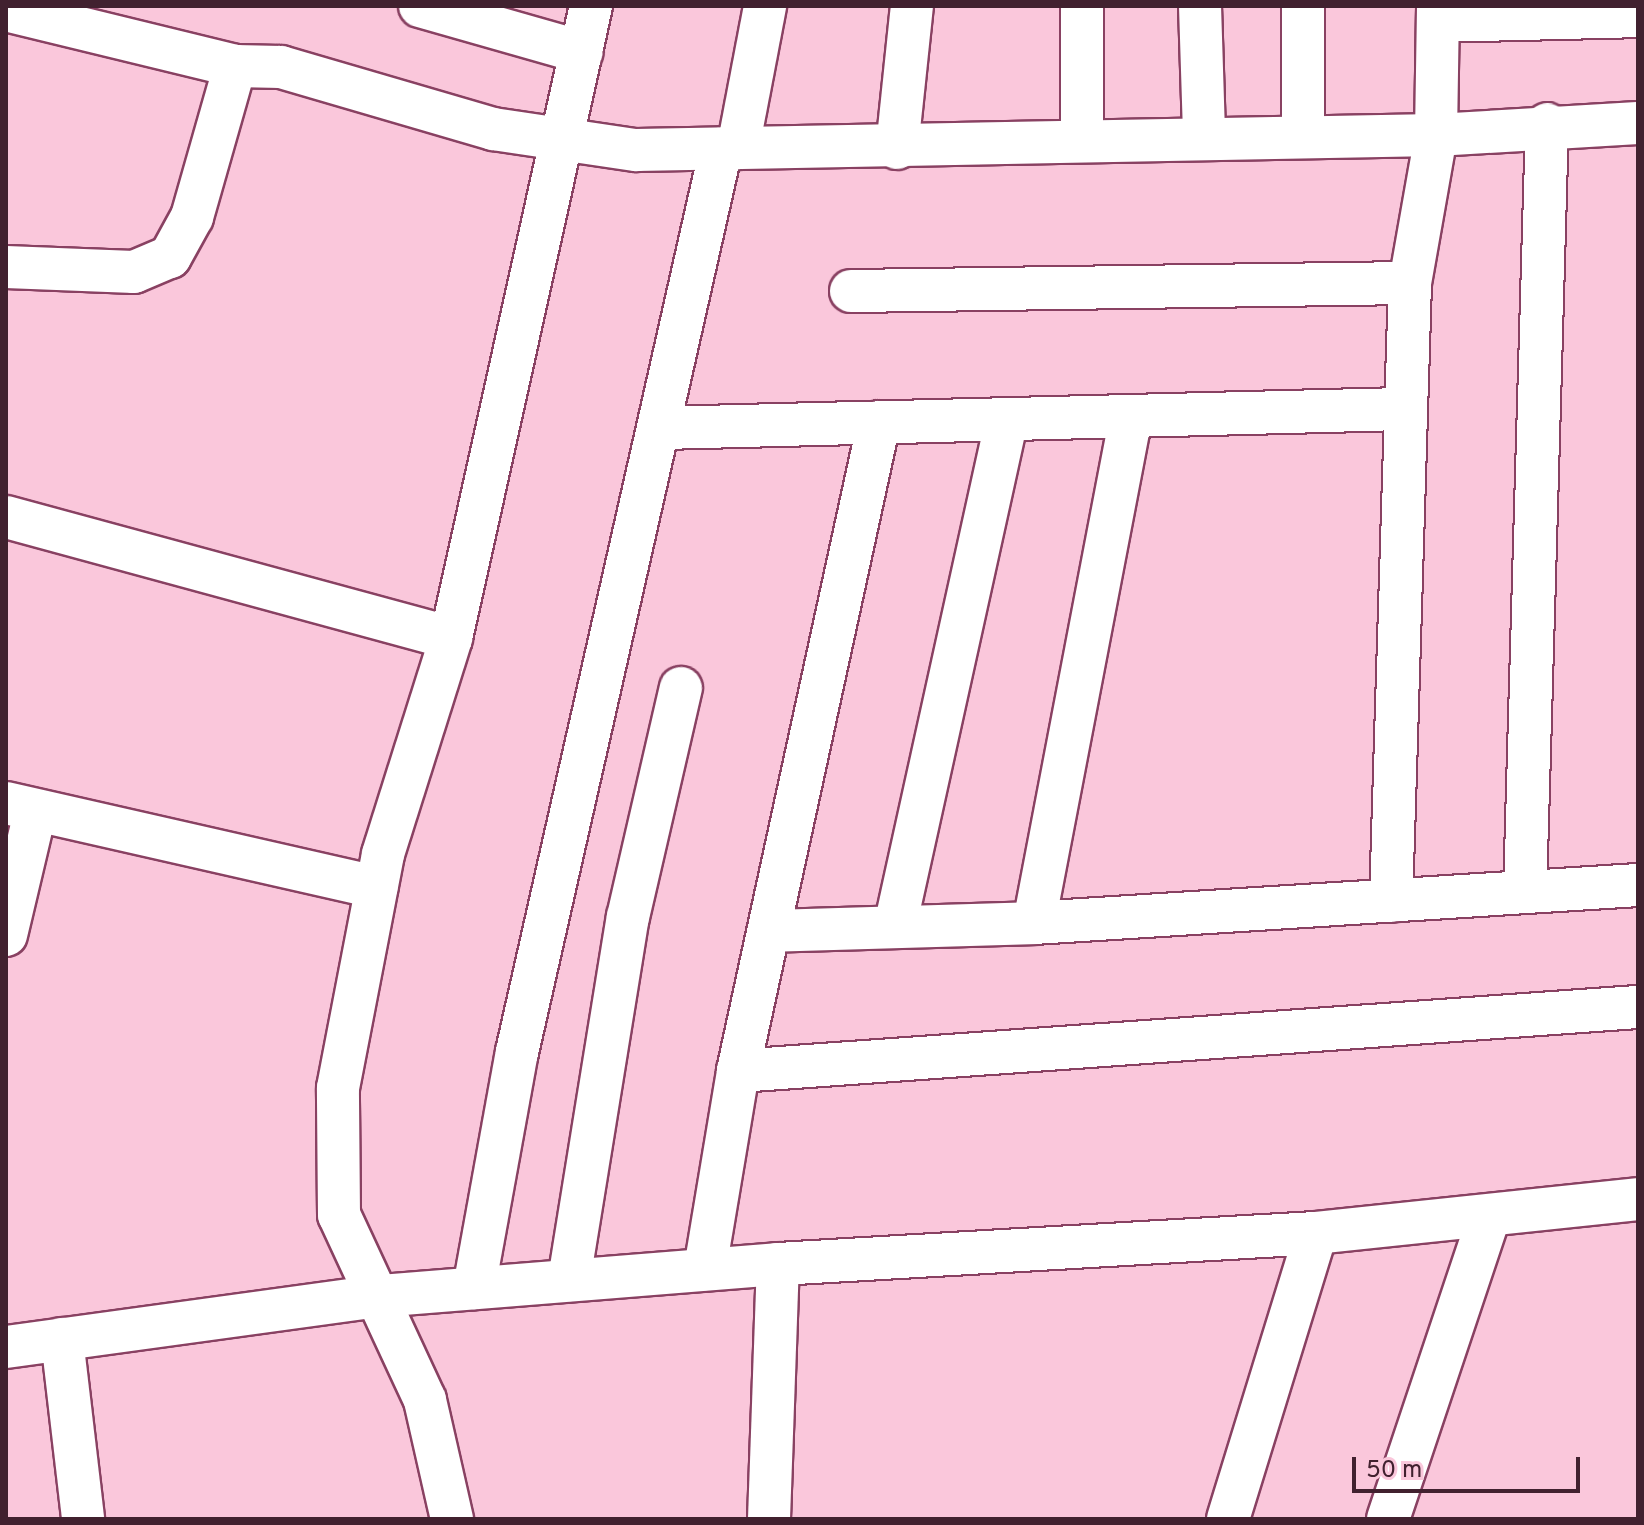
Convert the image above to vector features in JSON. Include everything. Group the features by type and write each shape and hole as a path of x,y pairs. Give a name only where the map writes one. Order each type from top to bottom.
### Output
{"street":[{"path":"420,6 582,52"},
{"path":"452,1519 425,1400 380,1296 350,1249 337,1183 338,1088 377,887 451,638 591,6"},
{"path":"474,1288 517,1052 662,428 765,6"},
{"path":"897,148 912,6"},
{"path":"1082,6 1082,139"},
{"path":"1200,6 1204,135"},
{"path":"1303,6 1303,132"},
{"path":"6,10 235,66 281,67 562,142 730,148 897,148 1303,132 1436,135 1547,124 1638,123"},
{"path":"1391,901 1410,283 1436,135 1438,14 1638,16"},
{"path":"6,267 134,272 170,257 192,217 235,66"},
{"path":"1525,892 1547,124"},
{"path":"851,291 1410,283"},
{"path":"662,428 1404,409"},
{"path":"1034,923 1131,416"},
{"path":"896,922 1007,419"},
{"path":"705,1269 738,1071 879,422"},
{"path":"6,517 451,638"},
{"path":"569,1280 628,917 681,688"},
{"path":"6,935 21,808 377,887"},
{"path":"769,931 896,922 1034,923 1638,885"},
{"path":"738,1071 1638,1007"},
{"path":"6,1347 380,1296 778,1264 1316,1233 1638,1199"},
{"path":"1388,1519 1489,1217"},
{"path":"1228,1519 1316,1233"},
{"path":"769,1519 778,1264"},
{"path":"62,1339 83,1519"}]}
